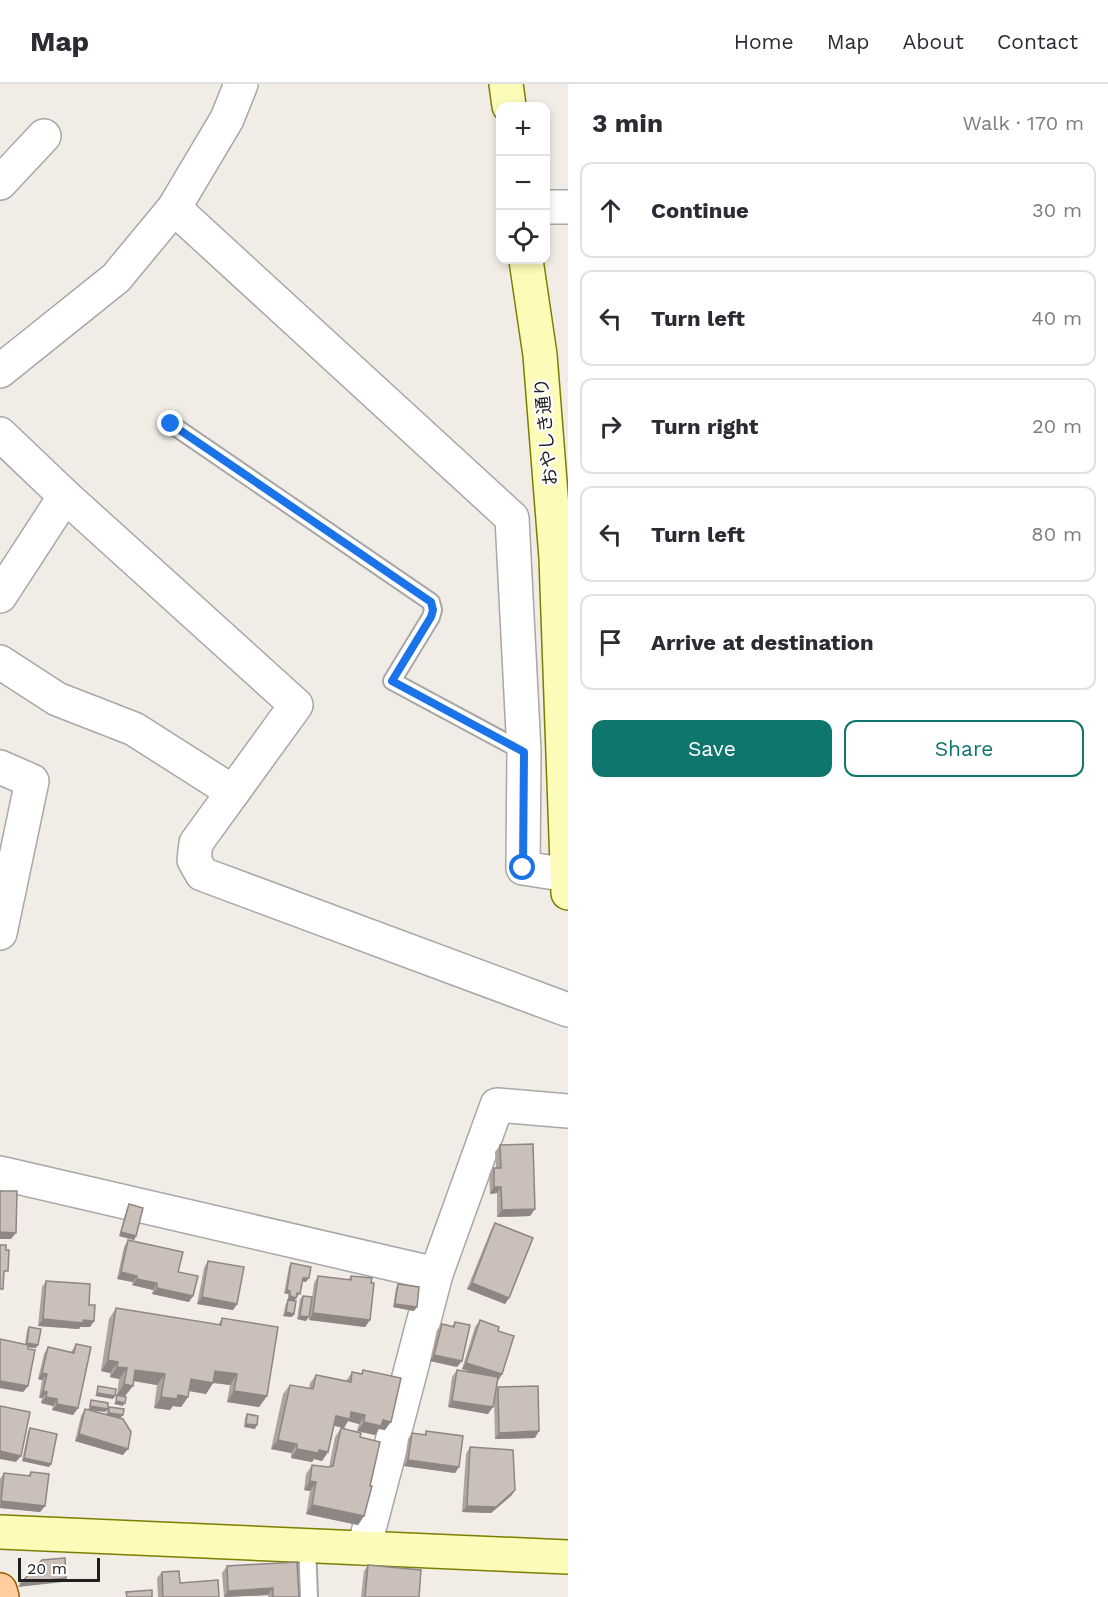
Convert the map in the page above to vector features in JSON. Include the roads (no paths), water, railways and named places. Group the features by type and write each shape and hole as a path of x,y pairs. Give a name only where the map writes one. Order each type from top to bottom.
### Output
{"main road":[{"path":"0,1590 2,1597"}],"street":[{"path":"0,371 116,278 174,208 227,118 241,84"},
{"path":"506,84 508,102"},
{"path":"0,183 44,136"},
{"path":"550,207 568,207"},
{"path":"174,208 512,518 524,752 523,868 568,881"},
{"name":"おやしき通り","path":"527,264 540,356 556,558 568,881"},
{"path":"0,434 65,496 296,705 196,843 194,860 202,874 568,1010"},
{"path":"0,596 65,496"},
{"path":"0,662 57,699 134,729 233,792"},
{"path":"0,767 32,782 0,933"},
{"path":"364,1548 436,1274 497,1105 568,1111"},
{"path":"0,1173 436,1274"},
{"path":"0,1532 568,1557"}],"lane":[{"path":"171,424 431,602 433,610 431,617 392,681 524,752"},
{"path":"307,1545 309,1597"}]}
